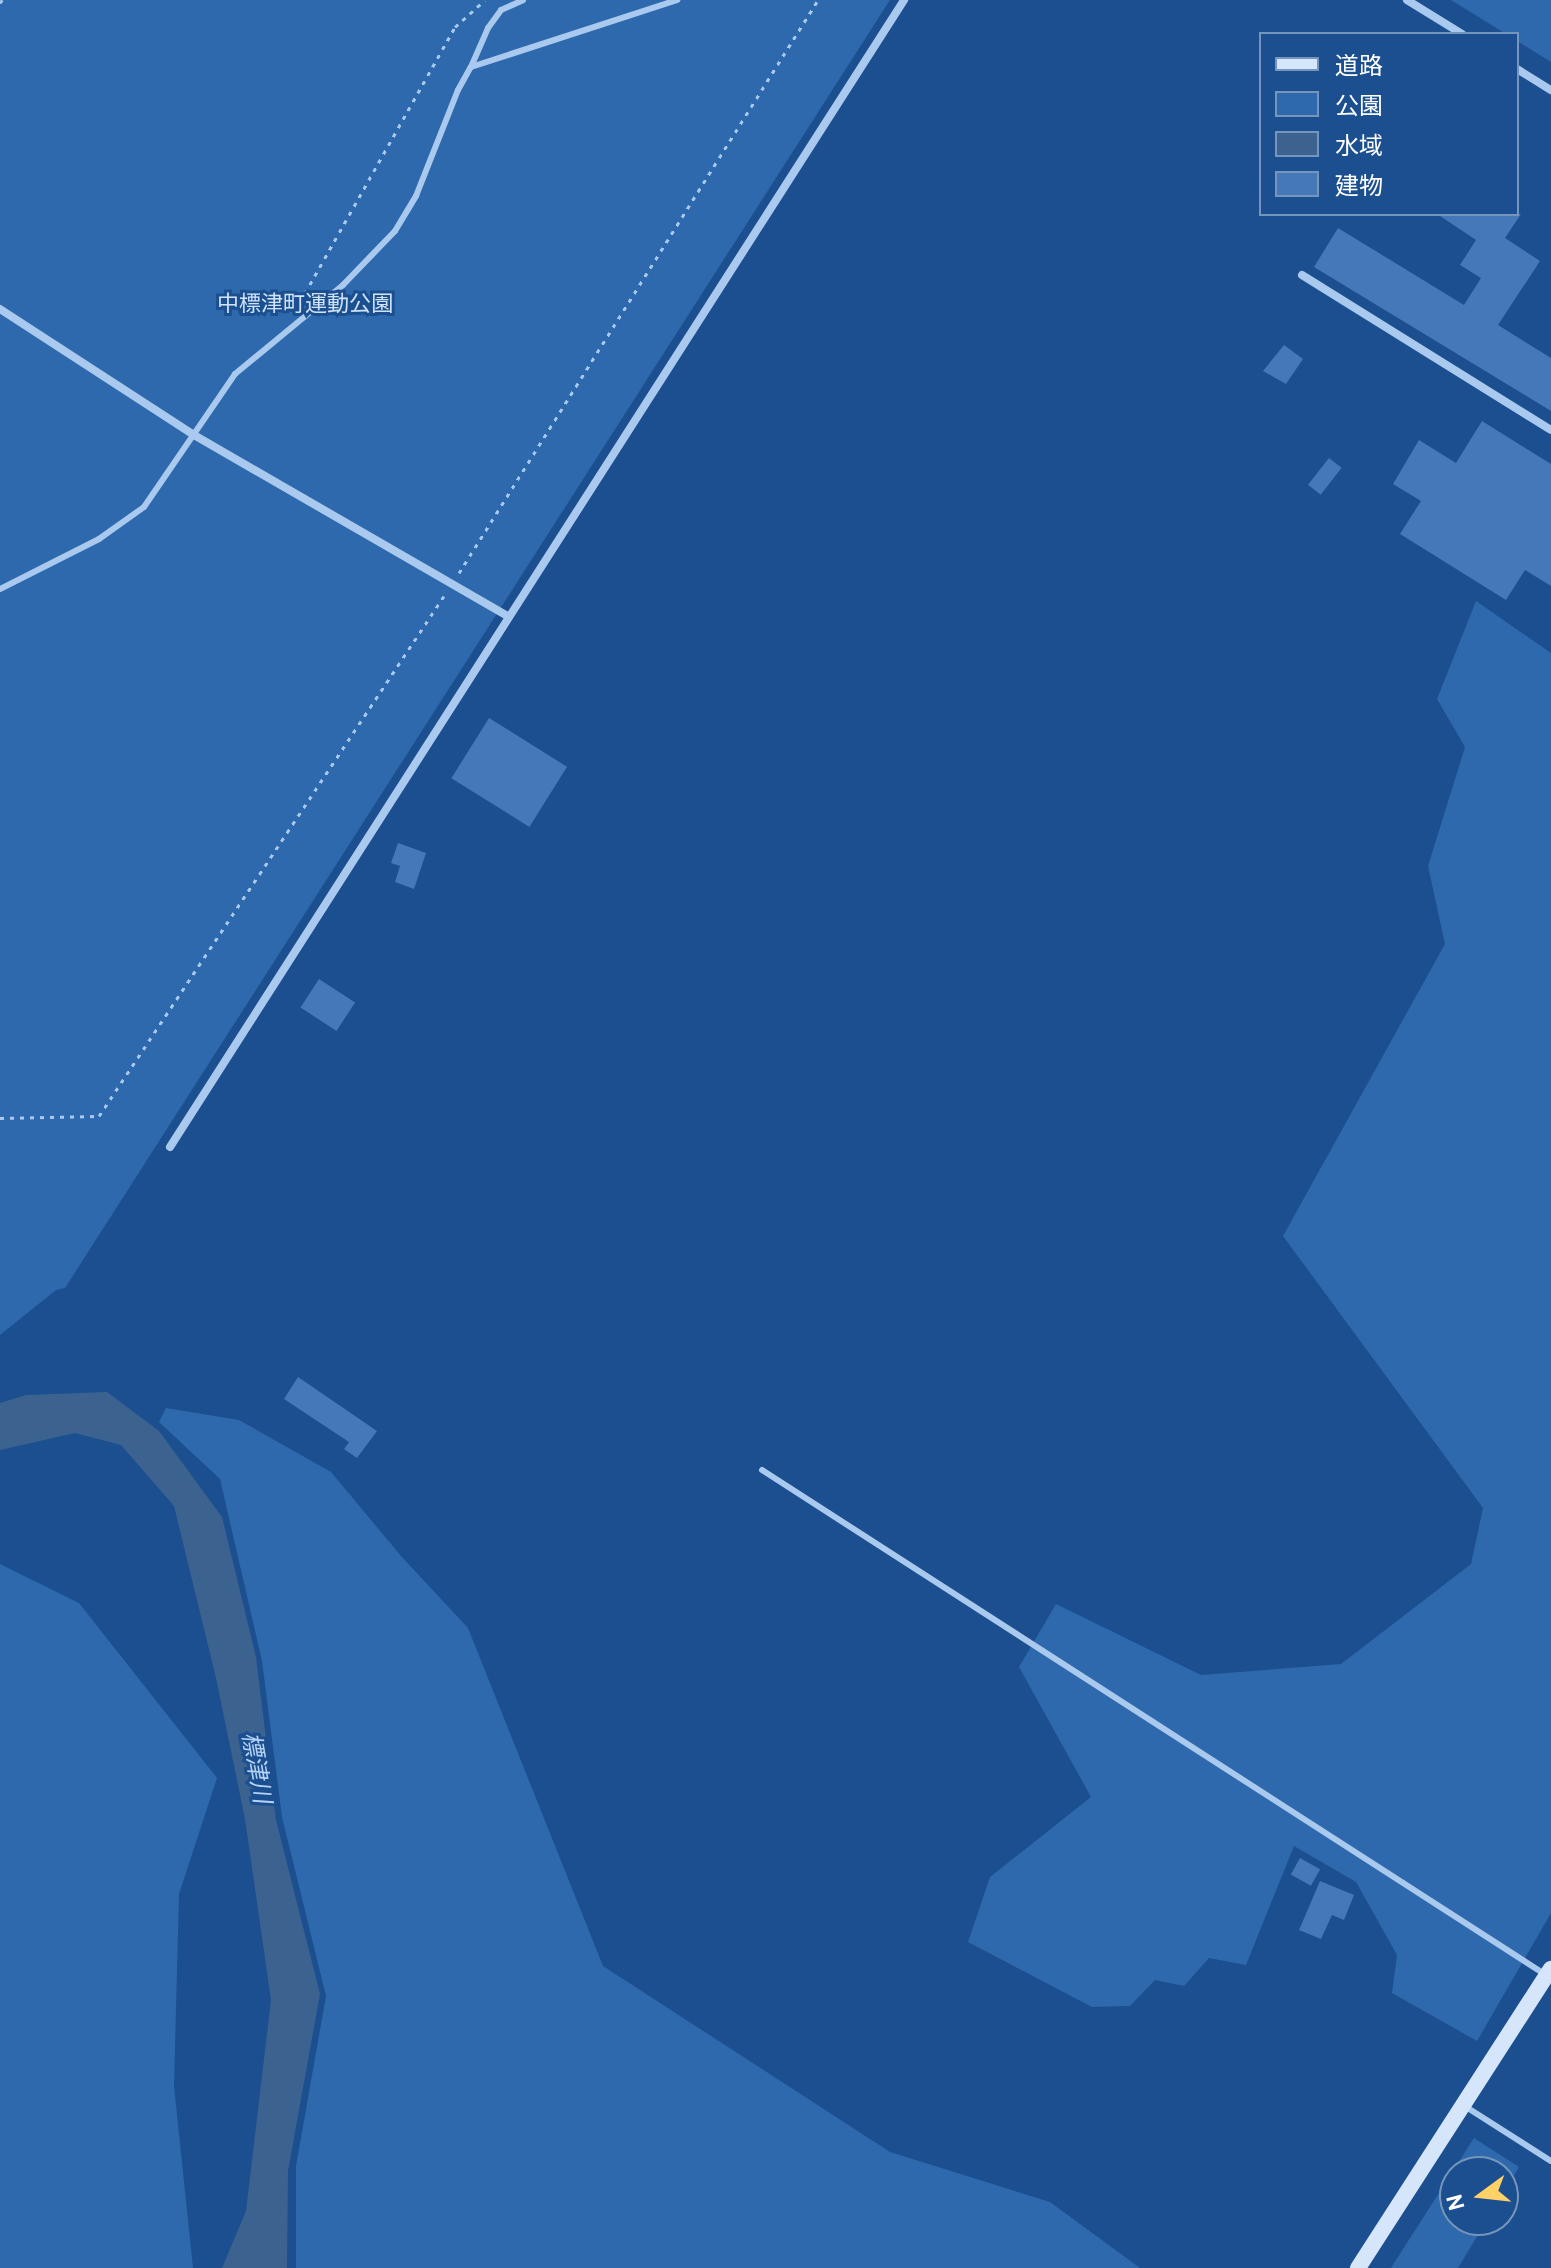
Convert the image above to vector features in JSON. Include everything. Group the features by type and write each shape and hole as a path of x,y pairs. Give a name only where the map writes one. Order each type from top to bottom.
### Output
{"street":[{"path":"170,1147 904,0"},
{"path":"1407,0 1459,32"},
{"path":"1519,70 1551,90"},
{"path":"1302,275 1551,430"},
{"path":"0,309 194,435 508,616"},
{"path":"1358,2268 1549,1972"}],"lane":[{"path":"0,589 99,539 144,507 235,374 343,285 395,231 416,196 458,90 488,28 501,10 523,0"},
{"path":"471,67 677,0"},
{"path":"762,1470 1549,1972"},
{"path":"1463,2105 1551,2161"}],"path":[{"path":"295,307 455,27 485,0"},
{"path":"0,1118 99,1116 453,584 818,0"}],"green space":[{"name":"中標津町運動公園","path":"0,0 890,0 65,1288 56,1290 0,1335"},
{"path":"1451,0 1551,0 1551,62 1519,42 1519,32 1503,32"},
{"path":"1476,601 1551,653 1551,1913 1477,2041 1392,1993 1397,1955 1356,1882 1294,1846 1246,1965 1209,1958 1184,1986 1155,1980 1130,2006 1092,2007 968,1942 990,1877 1091,1797 1019,1667 1056,1604 1201,1675 1341,1664 1471,1564 1483,1508 1283,1236 1445,944 1428,866 1465,747 1437,699"},
{"path":"166,1408 239,1420 331,1472 401,1556 468,1628 603,1966 890,2152 1050,2202 1140,2268 296,2268 296,2166 326,1996 282,1817 262,1661 220,1479 159,1422"},
{"path":"0,1564 79,1603 217,1778 179,1894 174,2086 193,2268 0,2268"},
{"path":"1474,2138 1502,2156 1463,2156"},
{"path":"1439,2193 1439,2236 1477,2236 1458,2268 1391,2268"}],"water":[{"name":"標津川","path":"107,1392 159,1431 222,1517 256,1657 276,1820 320,1994 288,2171 287,2268 222,2268 246,2211 271,2000 245,1819 216,1678 174,1506 121,1445 75,1433 0,1450 0,1403 26,1395"}],"building":[{"path":"1521,214 1505,238 1540,261 1498,325 1551,358 1551,411 1314,267 1338,228 1464,305 1481,278 1460,265 1476,240 1440,216"},
{"path":"1284,345 1303,359 1286,384 1263,371"},
{"path":"1482,421 1551,464 1551,586 1525,570 1506,600 1400,534 1421,501 1393,484 1419,440 1456,463"},
{"path":"1329,458 1342,468 1321,495 1308,485"},
{"path":"489,718 567,767 529,827 451,778"},
{"path":"398,843 426,853 414,889 395,882 400,866 391,863"},
{"path":"319,979 355,1002 337,1031 300,1008"},
{"path":"298,1377 377,1431 357,1458 344,1449 349,1442 284,1399"},
{"path":"1300,1858 1320,1869 1311,1886 1291,1875"},
{"path":"1320,1881 1354,1895 1344,1920 1332,1915 1321,1939 1299,1930"}]}
